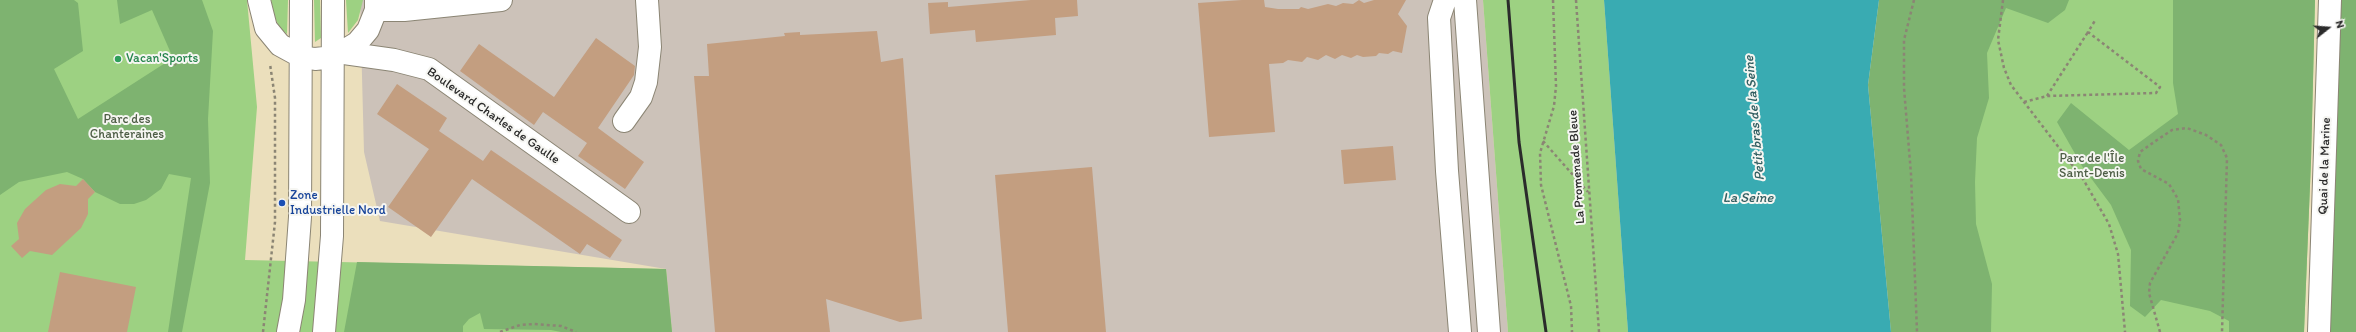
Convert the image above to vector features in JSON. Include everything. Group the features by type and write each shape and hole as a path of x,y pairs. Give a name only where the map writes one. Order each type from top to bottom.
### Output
{"main road":[{"name":"Boulevard Charles de Gaulle","path":"259,0 262,19 271,36 280,45 302,57 315,59 339,55 394,60 429,69 629,212"},
{"path":"288,332 294,300 300,217 302,57 301,0"},
{"path":"324,332 332,236 339,55 333,0"},
{"path":"339,55 357,43 368,30 376,5 404,10 501,0"},
{"path":"624,121 641,96 646,82 650,47 647,0"},
{"path":"1445,0 1439,18 1447,171 1460,332"},
{"path":"1465,0 1489,332"},
{"name":"Quai de la Marine","path":"2319,332 2330,0"}],"path":[{"path":"1553,0 1556,86 1554,106 1542,140 1540,153 1542,185 1571,306 1572,332"},
{"name":"La Promenade Bleue","path":"1576,0 1599,332"},
{"path":"1914,0 1904,40 1904,88 1911,174 1917,332"},
{"path":"2003,0 1998,40 2000,54 2011,85 2083,179 2109,224 2118,254 2125,332"},
{"path":"2047,96 2096,19"},
{"path":"2024,102 2047,96 2156,93 2160,87 2088,32"},
{"path":"263,332 275,222 275,98 269,62 271,36"},
{"path":"166,56 176,65"},
{"path":"2160,332 2149,293 2150,283 2178,233 2180,220 2178,199 2169,184 2142,169 2138,161 2140,152 2157,140 2172,130 2187,128 2206,135 2221,145 2226,158 2222,332"},
{"path":"1542,140 1589,193"},
{"path":"500,332 520,325 534,324 561,326 576,332"}],"shaded area":[{"path":"360,0 1483,0 1508,332 672,332 666,269 380,221 364,152"}],"green space":[{"name":"Parc des Chanteraines","path":"0,0 247,0 257,107 245,260 666,269 672,332 0,332"},
{"path":"0,0 74,0 78,3 83,51 54,69 78,119 173,58 152,10 120,24 117,0 202,0 213,31 208,119 210,183 182,332 168,332 191,178 169,174 161,189 146,200 134,204 120,204 95,192 83,179 67,172 19,182 0,195"},
{"path":"271,0 288,0 287,34 280,28 275,18"},
{"path":"314,0 320,0 321,38 315,42"},
{"path":"346,0 363,0 358,20 348,33"},
{"path":"1483,0 1604,0 1628,332 1508,332"},
{"name":"Parc de l'Île Saint-Denis","path":"1879,0 2315,0 2311,161 2304,332 1891,332"},
{"path":"1879,0 2069,0 2065,10 2048,23 2006,8 1987,53 1989,98 1977,138 1975,182 1976,224 1992,284 1991,332 1891,332 1868,85"},
{"path":"2173,0 2315,0 2311,161 2304,332 2229,332 2229,321 2210,311 2161,300 2145,317 2130,306 2131,250 2111,205 2082,166 2057,122 2071,103 2129,150 2178,114 2173,83"},
{"path":"2339,0 2356,0 2356,332 2330,332"},
{"path":"357,262 666,269 672,332 561,332 551,330 484,329 480,313 469,319 463,326 463,332 344,332"}],"water":[{"name":"La Seine","path":"1604,0 1879,0 1868,85 1891,332 1628,332"}],"building":[{"path":"1031,0 1077,0 1078,16 1055,18 1056,35 976,42 975,30 930,34 928,3 948,2 948,7"},
{"path":"1264,0 1265,7 1278,9 1299,9 1301,7 1308,9 1328,4 1336,6 1343,3 1353,4 1359,0 1364,3 1374,0 1406,0 1398,14 1407,26 1402,53 1393,51 1388,54 1379,53 1376,56 1363,57 1357,55 1351,58 1342,55 1335,59 1326,55 1318,60 1307,57 1302,62 1288,60 1283,63 1269,64 1275,132 1209,137 1198,3"},
{"path":"877,31 881,62 903,58 922,319 900,322 826,299 830,332 715,332 694,76 709,76 707,44 785,36 784,33 800,32 800,35"},
{"path":"596,38 635,66 634,75 598,128 644,162 625,189 578,156 587,143 543,112 534,125 460,71 479,44 554,97"},
{"path":"397,84 447,118 439,131 483,161 491,150 622,240 610,258 587,244 580,254 472,179 431,237 388,207 429,149 377,114"},
{"path":"1393,146 1396,180 1344,184 1341,150"},
{"path":"1092,167 1106,332 1008,332 995,175"},
{"path":"83,179 95,192 88,199 88,214 81,228 52,255 30,251 22,258 11,246 19,239 17,223 25,209 46,190 60,184 76,186"},
{"path":"60,272 136,287 127,332 48,332"}],"railway":[{"path":"1508,0 1519,142 1546,332"}],"place":[{"name":"Vacan'Sports","path":"118,59"},
{"name":"Zone Industrielle Nord","path":"282,203"}],"water label":[{"name":"Petit bras de la Seine","path":"1755,118"}]}
